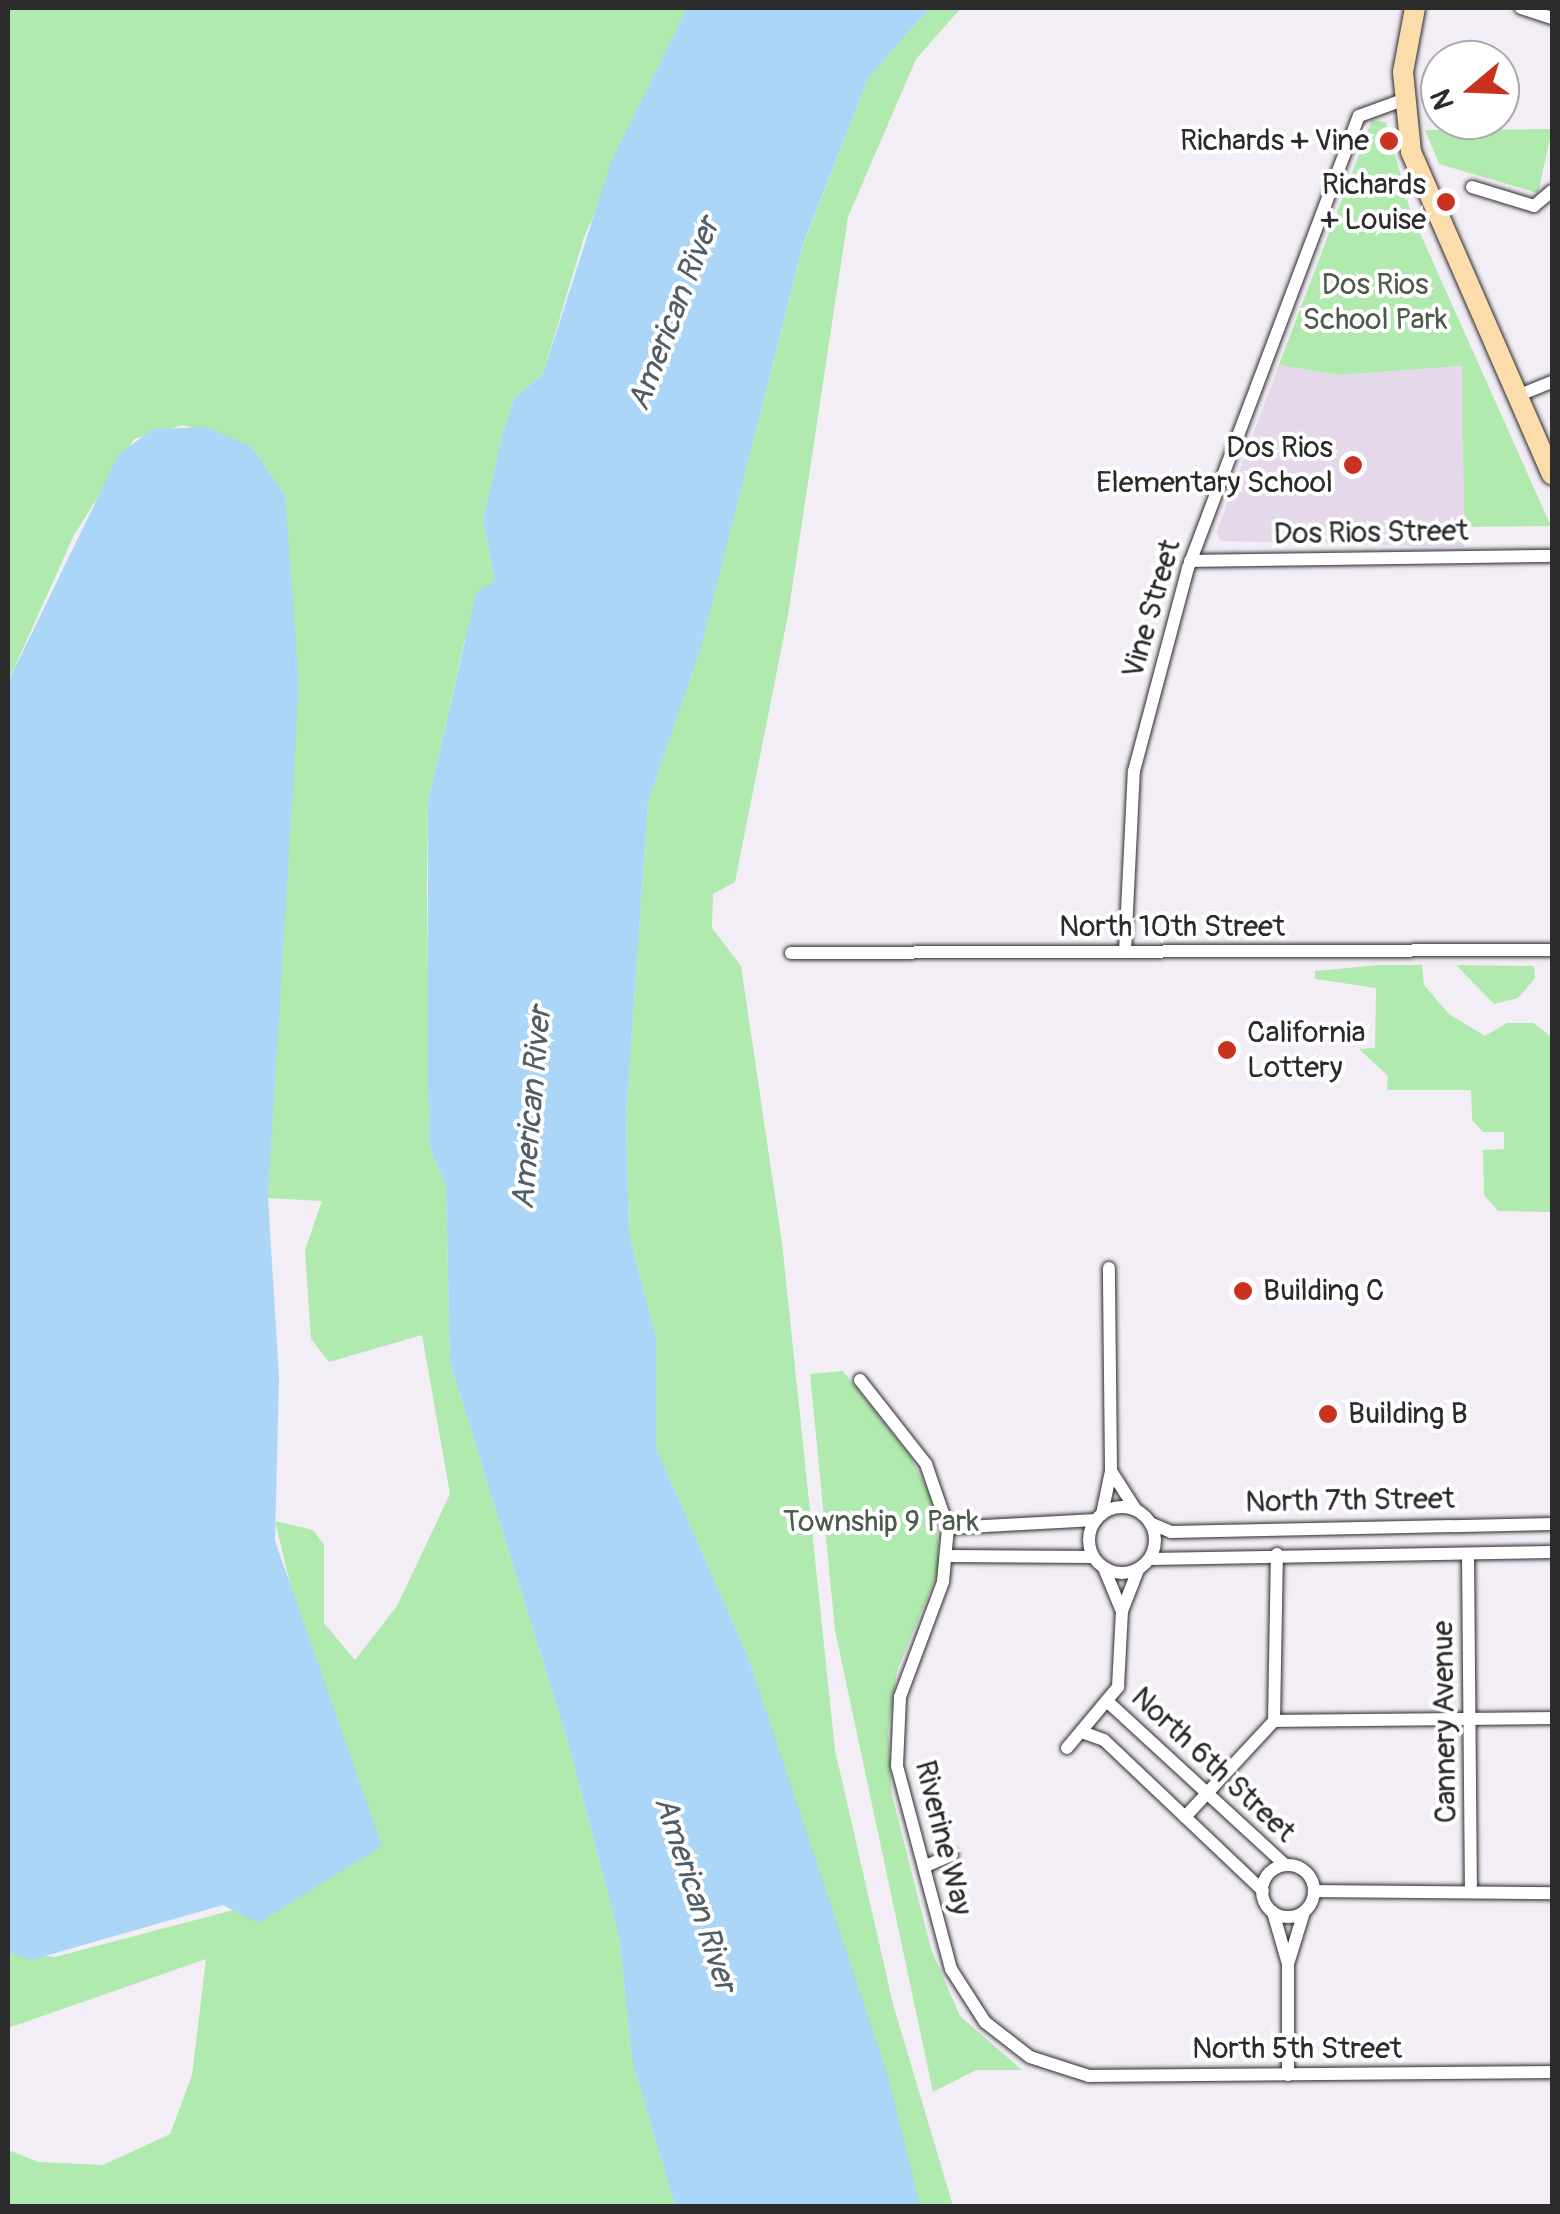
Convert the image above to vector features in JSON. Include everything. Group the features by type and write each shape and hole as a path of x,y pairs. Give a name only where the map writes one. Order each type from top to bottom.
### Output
{"main road":[{"path":"1415,8 1403,100 1420,182 1552,474"}],"street":[{"path":"1520,8 1552,18"},
{"name":"Vine Street","path":"1125,952 1134,771 1190,561 1359,116 1403,100"},
{"path":"1472,187 1534,206 1552,191"},
{"path":"1517,396 1552,382"},
{"name":"Dos Rios Street","path":"1190,561 1552,556"},
{"name":"North 10th Street","path":"791,954 1552,950"},
{"path":"1093,1557 1111,1471 1109,1268"},
{"name":"Riverine Way","path":"860,1380 926,1464 948,1528 947,1556 896,1725 901,1794 928,1865 946,1954 968,2000 1006,2042 1043,2063"},
{"path":"1067,1748 1108,1702 1122,1664 1122,1612 1138,1570 1150,1559 1150,1522 1136,1510 1111,1471"},
{"path":"948,1528 1099,1517 1136,1510"},
{"name":"North 7th Street","path":"1150,1522 1171,1532 1552,1524"},
{"name":"North 7th Street","path":"1150,1559 1552,1552"},
{"path":"1186,1816 1274,1721 1278,1554"},
{"name":"Cannery Avenue","path":"1468,1554 1471,1889"},
{"path":"947,1556 1093,1557 1104,1568 1122,1612"},
{"path":"1104,1568 1138,1570"},
{"name":"North 6th Street","path":"1108,1702 1285,1866"},
{"path":"1274,1721 1552,1718"},
{"name":"North 6th Street","path":"1082,1732 1104,1740 1262,1891"},
{"path":"928,1865 952,1855"},
{"path":"1288,1964 1314,1890 1308,1874 1285,1866 1262,1891 1274,1912 1288,1964 1288,2074"},
{"path":"1314,1890 1552,1893"},
{"path":"1274,1912 1304,1912"},
{"name":"North 5th Street","path":"1043,2063 1089,2076 1552,2072"}],"shaded area":[{"name":"Dos Rios Elementary School","path":"1279,365 1339,375 1463,366 1464,547 1221,541 1216,533"}],"green space":[{"path":"8,8 687,8 584,237 543,374 514,399 503,432 483,520 495,581 465,639 428,802 427,887 430,1147 446,1187 450,1362 568,1742 619,1935 632,2060 675,2206 8,2206 8,2150 39,2162 103,2165 170,2134 192,2075 206,1959 8,2028 8,1952 55,1957 237,1909 381,1846 295,1605 275,1521 313,1530 324,1545 324,1623 355,1660 397,1606 450,1494 422,1335 329,1362 311,1339 305,1250 322,1201 268,1198 290,816 287,534 285,495 251,446 183,425 134,439 74,535 8,682"},
{"path":"930,8 961,8 916,59 848,217 788,615 735,882 713,894 712,928 741,966 782,1243 835,1750 893,2004 953,2206 920,2206 748,1657 656,1448 656,1339 629,1234 626,1115 648,802 700,649 803,246 868,78"},
{"name":"Dos Rios School Park","path":"1372,120 1386,122 1411,213 1551,526 1464,527 1462,366 1339,375 1279,365"},
{"path":"1520,129 1552,129 1538,193 1439,164 1429,140 1520,140"},
{"path":"1422,965 1424,985 1449,1014 1485,1036 1507,1023 1533,1023 1552,1037 1552,1212 1498,1211 1484,1195 1483,1150 1504,1149 1504,1132 1483,1132 1472,1120 1471,1090 1387,1090 1388,1076 1359,1049 1375,1048 1376,988 1315,979 1315,971"},
{"path":"1456,965 1534,966 1535,978 1518,998 1494,1004"},
{"name":"Township 9 Park","path":"843,1371 910,1456 936,1507 939,1569 897,1671 888,1732 892,1795 931,1949 960,2016 1022,2070 976,2070 933,2092 835,1630 810,1374"}],"water":[{"name":"American River","path":"687,8 930,8 868,78 803,245 700,650 648,802 626,1115 629,1234 656,1339 656,1448 748,1657 887,2073 920,2206 675,2206 632,2060 619,1935 568,1742 450,1362 446,1187 430,1147 428,802 476,593 495,581 483,520 503,432 514,399 543,374 611,162"},
{"path":"206,427 251,446 285,495 299,685 268,1198 279,1376 275,1541 382,1846 258,1923 223,1905 31,1960 8,1952 8,682 119,454 153,429"}],"place":[{"name":"Richards + Vine","path":"1389,141"},
{"name":"Richards + Louise","path":"1446,202"},
{"name":"Dos Rios Elementary School","path":"1353,465"},
{"name":"California Lottery","path":"1227,1050"},
{"name":"Building C","path":"1243,1291"},
{"name":"Building B","path":"1328,1414"}]}
